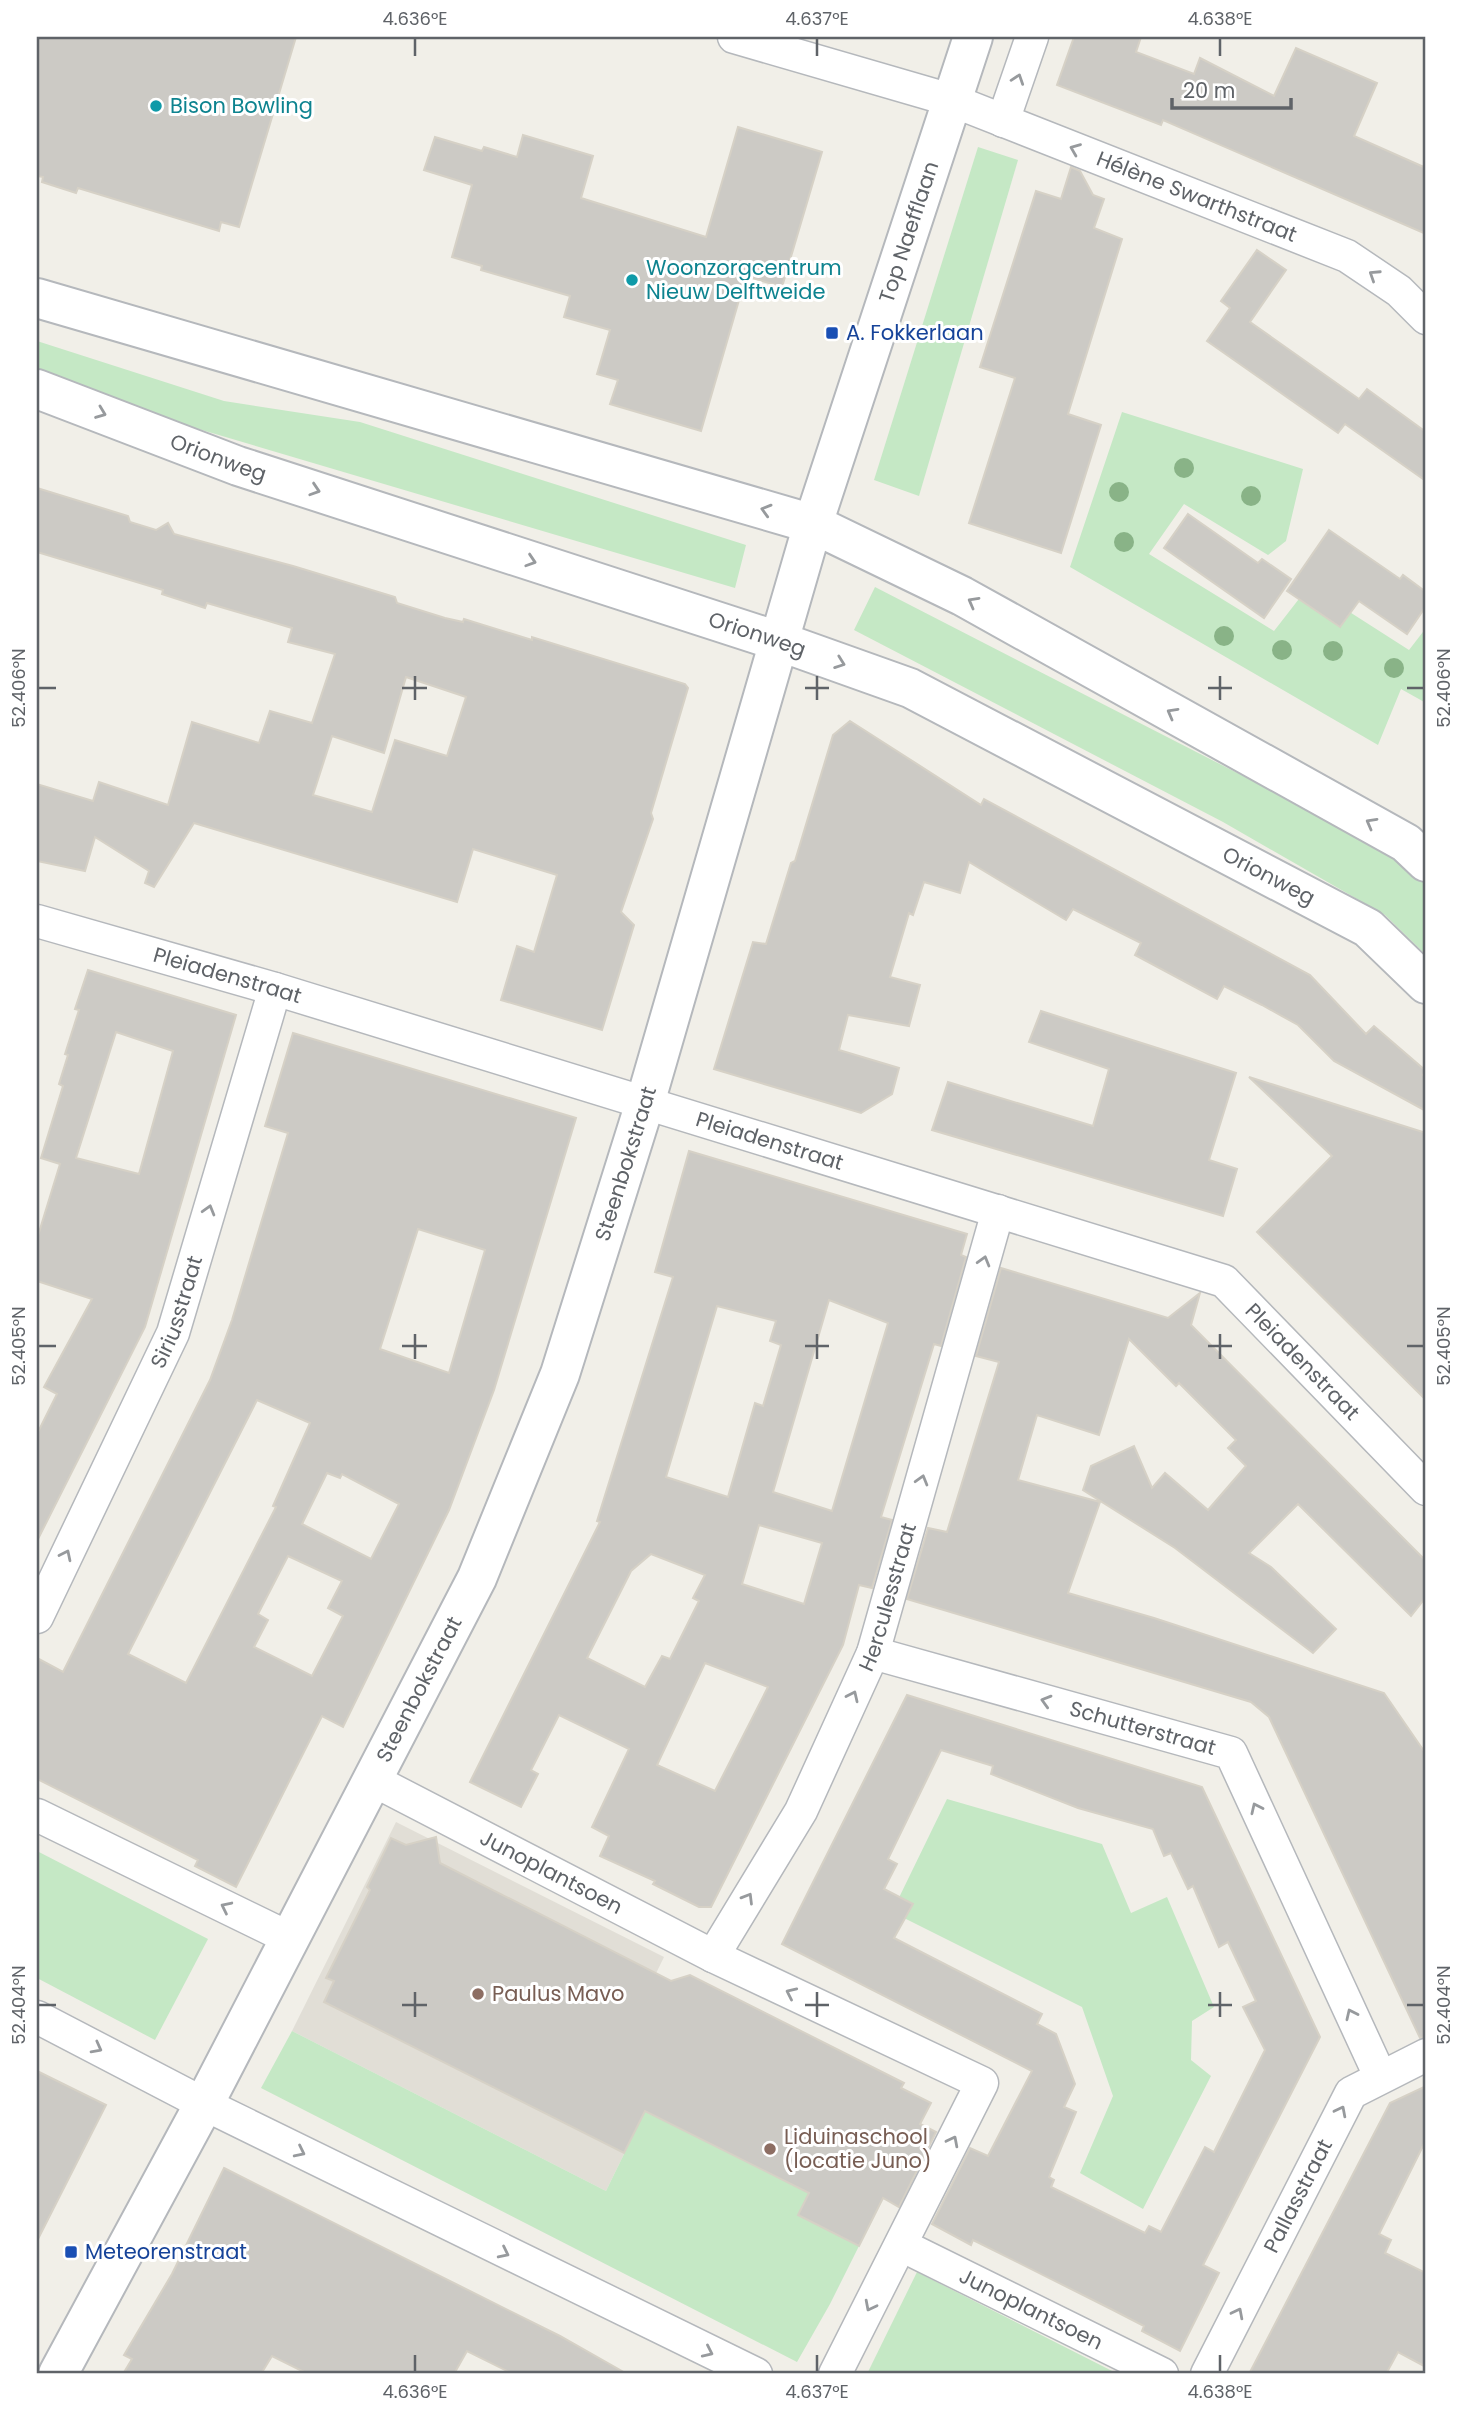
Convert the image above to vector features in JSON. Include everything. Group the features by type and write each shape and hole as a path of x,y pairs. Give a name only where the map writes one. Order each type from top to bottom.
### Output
{"street":[{"name":"Hélène Swarthstraat","path":"734,37 951,100 1347,256 1399,291 1426,318"},
{"name":"Top Naefflaan","path":"813,524 973,37"},
{"path":"1003,121 1032,37"},
{"path":"37,299 813,524 962,596 1406,843 1426,862"},
{"name":"Orionweg","path":"37,389 238,466 781,642 910,688 1368,928 1426,984"},
{"name":"Steenbokstraat","path":"371,1779 477,1578 560,1374 645,1103 781,642 813,524"},
{"name":"Pleiadenstraat","path":"37,921 275,989 1224,1281 1426,1489"},
{"name":"Siriusstraat","path":"37,1617 173,1333 275,989"},
{"name":"Herculesstraat","path":"713,1956 801,1811 873,1653 998,1211"},
{"name":"Schutterstraat","path":"873,1653 1231,1753 1380,2076"},
{"path":"58,2374 204,2104 371,1779"},
{"name":"Junoplantsoen","path":"371,1779 713,1956 982,2083 835,2374"},
{"path":"37,1815 288,1937"},
{"path":"37,2017 204,2104 756,2374"},
{"name":"Pallasstraat","path":"1207,2374 1351,2093 1426,2055"},
{"name":"Junoplantsoen","path":"901,2245 1161,2374"}],"shaded area":[{"name":"Paulus Mavo","path":"396,1822 664,1957 599,2090 645,2111 606,2191 292,2031"}],"green space":[{"path":"978,147 1018,160 919,496 874,480"},
{"path":"37,341 224,401 360,422 746,545 735,588 141,412 37,377"},
{"path":"1122,412 1303,469 1286,541 1268,555 1184,504 1149,554 1274,631 1309,586 1409,650 1426,628 1426,703 1401,689 1378,745 1070,567"},
{"path":"875,587 1397,855 1426,879 1426,955 1385,915 1223,822 854,630"},
{"path":"947,1799 1102,1844 1131,1913 1167,1897 1214,2007 1192,2021 1191,2060 1211,2076 1143,2209 1080,2173 1113,2096 1082,2007 892,1912"},
{"path":"37,1851 208,1939 155,2040 37,1978"},
{"path":"292,2031 606,2191 645,2111 809,2193 799,2215 859,2246 797,2362 261,2088"},
{"path":"917,2272 1118,2374 867,2374"}],"building":[{"name":"Bison Bowling","path":"37,37 296,37 239,227 221,222 219,231 78,188 76,193 42,182 43,177 37,176"},
{"path":"1074,37 1141,37 1136,52 1194,74 1200,58 1274,96 1296,48 1377,83 1354,136 1426,168 1426,234 1163,120 1161,125 1057,85"},
{"name":"Woonzorgcentrum Nieuw Delftweide","path":"738,127 822,152 782,287 746,276 701,431 610,404 618,380 597,374 610,330 564,317 570,296 481,270 482,266 452,257 472,185 424,170 435,137 482,151 484,147 517,157 523,135 593,156 581,198 706,237"},
{"path":"1071,167 1080,171 1093,195 1104,199 1094,228 1122,239 1068,414 1101,425 1061,553 969,523 1015,378 980,367 1036,191 1061,199"},
{"path":"1257,250 1286,270 1250,322 1359,399 1367,389 1426,432 1426,481 1345,424 1338,433 1207,341 1230,308 1221,301"},
{"path":"37,488 128,516 130,522 156,530 168,523 174,534 395,597 397,603 445,618 463,622 464,619 532,640 532,637 685,684 688,688 651,813 653,819 621,912 634,925 602,1030 501,1000 517,946 534,952 557,875 473,849 457,902 194,823 154,887 145,883 149,871 95,837 85,871 37,861 37,784 93,801 99,782 168,805 192,722 259,743 270,711 312,723 335,654 288,642 292,628 207,603 205,608 162,594 163,590 37,552","holes":["406,677 466,697 447,756 395,740 372,812 313,795 332,736 384,753"]},
{"path":"1188,514 1258,563 1262,559 1291,579 1264,618 1164,548"},
{"path":"1329,530 1400,579 1403,575 1426,592 1426,606 1407,634 1359,601 1340,627 1287,591"},
{"path":"850,721 981,805 984,799 1310,975 1366,1034 1374,1026 1426,1071 1423,1075 1426,1078 1426,1111 1334,1061 1298,1025 1262,1005 1224,986 1217,999 1135,955 1141,943 1073,909 1066,920 969,862 960,893 924,882 913,915 909,913 890,977 920,985 909,1026 848,1015 839,1050 899,1068 892,1094 861,1113 714,1069 753,942 766,944 791,863 795,861 833,735"},
{"path":"88,970 236,1015 145,1327 37,1541 37,1434 57,1394 44,1387 92,1299 37,1281 37,1239 60,1164 41,1158 63,1086 59,1084 79,1010 75,1009","holes":["116,1032 173,1051 139,1174 76,1158"]},
{"path":"1041,1011 1236,1073 1209,1160 1237,1169 1223,1216 932,1130 948,1082 1093,1126 1109,1069 1029,1042"},
{"path":"293,1033 576,1118 494,1390 449,1510 343,1727 322,1716 236,1887 195,1866 198,1860 37,1779 37,1658 63,1672 210,1380 232,1320 288,1133 265,1126","holes":["418,1229 485,1250 449,1373 380,1349","257,1400 310,1423 273,1506 276,1507 186,1683 128,1654","327,1473 340,1478 342,1474 399,1504 371,1559 302,1524","288,1556 342,1581 328,1608 343,1616 312,1676 254,1647 268,1620 258,1614"]},
{"path":"1249,1077 1426,1133 1426,1400 1257,1232 1332,1156"},
{"path":"689,1151 967,1234 961,1255 966,1257 941,1346 934,1344 881,1517 892,1520 872,1588 859,1585 843,1645 711,1907 699,1907 653,1884 655,1881 600,1856 609,1836 592,1827 629,1749 559,1715 531,1770 538,1774 521,1807 470,1782 600,1522 597,1521 673,1277 655,1272","holes":["829,1300 888,1323 832,1511 773,1492","717,1306 776,1321 770,1341 781,1345 763,1406 755,1403 728,1497 666,1477","759,1525 822,1543 804,1604 742,1584","651,1554 705,1575 693,1598 699,1601 670,1659 662,1656 645,1687 587,1658 631,1571","705,1663 768,1687 715,1791 657,1765"]},
{"path":"1001,1268 1168,1318 1200,1293 1191,1325 1426,1561 1426,1597 1411,1616 1298,1504 1249,1553 1271,1567 1336,1629 1313,1653 1175,1548 1083,1490 1091,1466 1134,1446 1152,1488 1165,1473 1208,1510 1246,1466 1228,1448 1236,1440 1179,1383 1176,1386 1129,1339 1099,1435 1037,1415 1018,1480 1100,1502 1068,1593 1154,1618 1384,1693 1426,1754 1426,2037 1420,2038 1269,1717 1251,1702 907,1599 928,1528 947,1532 999,1362 976,1356"},
{"path":"907,1695 1202,1787 1320,2037 1203,2265 1219,2273 1180,2351 1142,2331 1144,2326 1111,2309 973,2240 971,2245 932,2224 970,2148 988,2156 1032,2071 782,1944","holes":["941,1750 993,1766 991,1774 1078,1808 1153,1829 1164,1856 1171,1853 1188,1889 1193,1886 1219,1947 1228,1942 1256,2001 1243,2007 1265,2050 1214,2152 1205,2147 1161,2232 1149,2226 1145,2233 1051,2187 1054,2180 1049,2177 1076,2112 1064,2107 1075,2084 1056,2034 1037,2024 1042,2014 894,1938 913,1904 884,1889 897,1864 888,1859"]},
{"path":"436,1837 440,1863 671,1981 690,1975 904,2083 901,2088 931,2103 920,2124 936,2132 899,2207 883,2198 859,2246 798,2215 809,2193 645,2111 624,2153 324,2002 334,1981 326,1978 370,1890 367,1887 391,1838 406,1845"},
{"path":"37,2071 106,2105 37,2241"},
{"path":"1426,2086 1426,2140 1379,2234 1391,2240 1385,2253 1426,2273 1426,2367 1398,2352 1386,2374 1249,2374 1390,2103"},
{"path":"224,2168 560,2336 627,2374 513,2374 467,2351 454,2374 308,2374 272,2356 261,2374 123,2374 132,2359 124,2355 172,2274"}],"place":[{"name":"Bison Bowling","path":"156,106"},
{"name":"Woonzorgcentrum Nieuw Delftweide","path":"632,280"},
{"name":"A. Fokkerlaan","path":"832,333"},
{"name":"Paulus Mavo","path":"478,1994"},
{"name":"Liduinaschool (locatie Juno)","path":"770,2149"},
{"name":"Meteorenstraat","path":"71,2252"}]}
